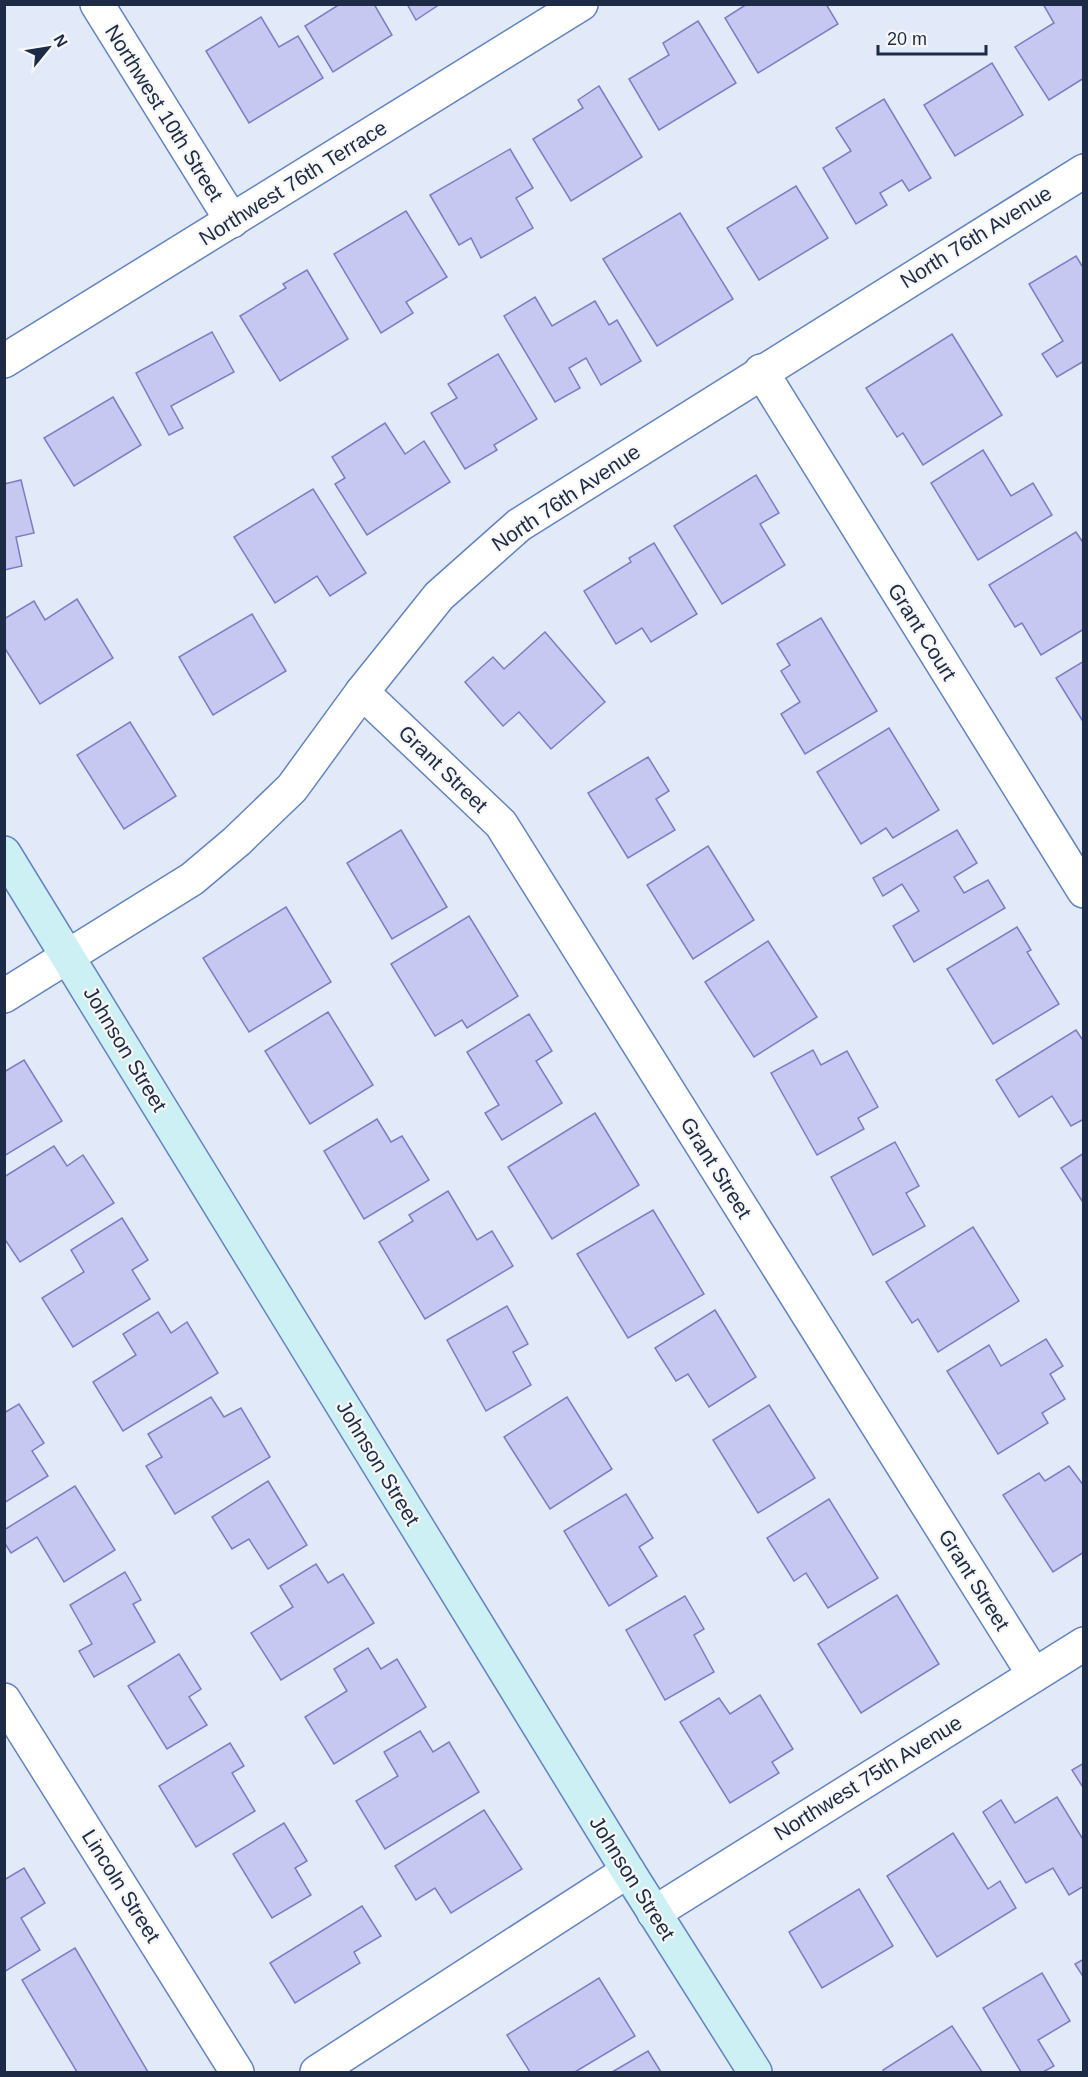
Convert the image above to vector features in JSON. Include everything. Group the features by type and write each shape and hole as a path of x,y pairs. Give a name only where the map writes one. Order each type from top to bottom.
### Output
{"street":[{"name":"Northwest 10th Street","path":"97,4 232,221"},
{"name":"Northwest 76th Terrace","path":"4,361 578,5"},
{"name":"North 76th Avenue","path":"4,996 192,879 237,841 292,788 362,692 439,596 519,525 1083,171"},
{"name":"Grant Court","path":"761,371 1083,891"},
{"name":"Grant Street","path":"362,692 501,824 1034,1675"},
{"name":"Johnson Street","path":"4,853 754,2073"},
{"name":"Northwest 75th Avenue","path":"654,1913 1083,1644"},
{"name":"Lincoln Street","path":"4,1700 237,2073"},
{"path":"316,2073 628,1871"}],"building":[{"path":"340,4 374,4 392,35 333,72 305,26"},
{"path":"407,4 440,4 416,20"},
{"path":"747,4 826,4 838,24 758,73 725,18"},
{"path":"1043,4 1084,4 1084,78 1049,100 1015,47 1054,23"},
{"path":"261,17 279,47 298,36 323,78 249,123 206,51"},
{"path":"698,21 736,83 659,130 629,79 669,55 663,43"},
{"path":"992,63 1023,115 955,156 924,105"},
{"path":"599,86 642,157 571,201 533,139 583,108 578,100"},
{"path":"884,99 931,178 909,191 902,180 880,193 887,205 856,224 823,168 851,151 836,128"},
{"path":"510,149 533,188 516,198 533,228 481,258 471,238 459,245 430,195"},
{"path":"796,186 828,238 759,280 727,228"},
{"path":"406,211 447,277 406,302 413,313 381,333 334,254"},
{"path":"680,213 733,299 657,346 603,259"},
{"path":"1076,256 1084,269 1084,361 1057,377 1042,354 1063,341 1029,284"},
{"path":"307,270 348,339 280,381 240,316 286,288 283,284"},
{"path":"535,297 552,326 595,301 609,325 617,320 641,361 601,385 586,358 569,368 580,388 555,402 504,316"},
{"path":"212,332 234,372 171,406 183,428 169,435 136,373"},
{"path":"952,334 1002,415 923,465 903,433 897,437 866,388"},
{"path":"498,354 537,419 494,445 497,450 465,469 431,413 457,398 448,384"},
{"path":"113,397 141,445 74,486 44,438"},
{"path":"385,423 405,454 424,441 450,482 367,535 335,484 345,478 332,457"},
{"path":"983,450 1011,496 1033,483 1052,515 978,560 931,483"},
{"path":"756,475 779,513 760,524 785,565 722,604 674,526"},
{"path":"21,480 34,533 16,537 22,566 4,570 4,484"},
{"path":"313,489 366,573 330,596 317,576 275,603 234,537"},
{"path":"1076,532 1084,544 1084,629 1041,655 1022,623 1015,627 989,585"},
{"path":"654,543 697,614 651,642 642,628 616,644 584,591 631,562 629,558"},
{"path":"77,599 113,658 40,704 4,647 4,619 34,601 45,620"},
{"path":"252,614 286,671 213,715 179,657"},
{"path":"821,618 877,711 805,754 781,714 800,702 781,671 790,665 777,644"},
{"path":"545,632 605,702 551,749 519,712 503,726 465,682 493,657 504,669"},
{"path":"1084,661 1084,723 1056,678"},
{"path":"130,722 176,796 124,829 77,755"},
{"path":"889,728 939,810 893,838 886,828 861,844 817,772"},
{"path":"648,757 669,791 656,799 675,830 628,858 588,793"},
{"path":"401,830 447,907 392,939 347,863"},
{"path":"957,830 977,863 954,877 964,893 988,880 1005,908 914,962 893,926 919,911 902,884 883,896 873,878"},
{"path":"708,846 754,920 693,959 647,885"},
{"path":"286,907 331,982 249,1032 203,958"},
{"path":"469,916 518,996 467,1028 462,1020 435,1036 391,964"},
{"path":"1017,927 1031,950 1027,952 1059,1004 993,1044 947,969"},
{"path":"768,941 817,1017 754,1057 705,982"},
{"path":"328,1012 373,1085 310,1124 265,1051"},
{"path":"529,1014 552,1051 536,1061 562,1103 502,1140 485,1113 499,1105 467,1052"},
{"path":"1076,1030 1084,1042 1084,1119 1071,1126 1052,1096 1019,1117 996,1080"},
{"path":"813,1050 821,1065 847,1051 878,1107 858,1118 864,1129 817,1155 771,1073"},
{"path":"24,1060 62,1121 4,1156 4,1072"},
{"path":"595,1113 639,1185 552,1239 508,1167"},
{"path":"377,1119 391,1142 402,1136 429,1180 364,1219 324,1151"},
{"path":"895,1142 919,1186 906,1193 925,1226 873,1255 831,1177"},
{"path":"54,1146 67,1166 83,1155 114,1203 20,1262 4,1238 4,1177"},
{"path":"1084,1153 1084,1204 1061,1168"},
{"path":"448,1191 477,1240 492,1231 513,1266 425,1319 379,1242 413,1221 409,1215"},
{"path":"653,1210 704,1294 628,1338 577,1254"},
{"path":"122,1218 148,1260 132,1270 150,1299 73,1347 42,1298 84,1272 71,1250"},
{"path":"973,1227 1019,1301 938,1352 918,1319 912,1323 886,1282"},
{"path":"507,1306 528,1344 513,1352 531,1385 486,1411 447,1340"},
{"path":"715,1310 756,1377 709,1407 688,1374 676,1381 655,1348"},
{"path":"158,1312 171,1333 187,1322 218,1373 123,1431 93,1382 136,1355 123,1334"},
{"path":"1046,1339 1063,1366 1050,1374 1065,1399 1042,1413 1048,1423 998,1454 947,1371 989,1345 1001,1366"},
{"path":"211,1397 224,1417 241,1408 270,1457 175,1514 146,1466 162,1457 148,1434"},
{"path":"567,1397 612,1469 550,1509 504,1437"},
{"path":"19,1404 44,1443 32,1451 48,1476 4,1503 4,1413"},
{"path":"769,1405 815,1478 758,1513 713,1440"},
{"path":"1069,1466 1084,1486 1084,1552 1053,1572 1003,1495 1039,1473 1045,1481"},
{"path":"268,1481 307,1545 268,1569 249,1539 232,1549 212,1517"},
{"path":"75,1486 115,1550 64,1582 37,1537 11,1553 4,1542 4,1530"},
{"path":"626,1494 653,1538 639,1547 657,1576 609,1606 564,1531"},
{"path":"829,1499 878,1578 828,1608 806,1573 794,1581 767,1538"},
{"path":"316,1564 328,1583 343,1574 374,1623 281,1680 251,1633 293,1607 280,1586"},
{"path":"125,1572 141,1600 133,1604 155,1642 94,1677 79,1651 92,1644 70,1605"},
{"path":"897,1595 939,1664 861,1713 818,1644"},
{"path":"685,1596 704,1629 694,1635 714,1672 665,1700 626,1630"},
{"path":"368,1648 381,1669 397,1659 426,1707 334,1764 305,1717 347,1691 334,1669"},
{"path":"179,1654 201,1689 189,1697 207,1725 167,1749 128,1686"},
{"path":"760,1695 793,1749 772,1762 779,1773 730,1803 680,1722 719,1698 730,1714"},
{"path":"420,1731 433,1752 449,1742 479,1792 385,1849 356,1801 398,1776 384,1752"},
{"path":"230,1743 244,1766 232,1773 255,1811 196,1847 159,1786"},
{"path":"1084,1763 1084,1789 1072,1770"},
{"path":"1057,1797 1084,1841 1084,1886 1069,1895 1053,1868 1026,1883 983,1812 1001,1800 1015,1823"},
{"path":"484,1810 522,1869 451,1913 435,1888 416,1900 395,1866"},
{"path":"284,1823 307,1861 295,1868 311,1895 272,1918 233,1854"},
{"path":"953,1833 988,1889 1000,1881 1016,1908 937,1957 887,1876"},
{"path":"24,1868 45,1903 21,1918 40,1950 4,1972 4,1880"},
{"path":"859,1889 893,1946 822,1988 789,1932"},
{"path":"362,1906 381,1936 354,1952 360,1963 295,2003 270,1963"},
{"path":"75,1948 148,2072 77,2072 22,1980"},
{"path":"1084,1959 1084,1978 1075,1964"},
{"path":"1042,1973 1070,2021 1038,2040 1054,2066 1043,2072 1021,2072 983,2008"},
{"path":"599,1978 635,2036 575,2072 530,2072 507,2035"},
{"path":"952,2026 982,2072 884,2072 883,2070"},
{"path":"648,2051 661,2072 612,2072"}]}
